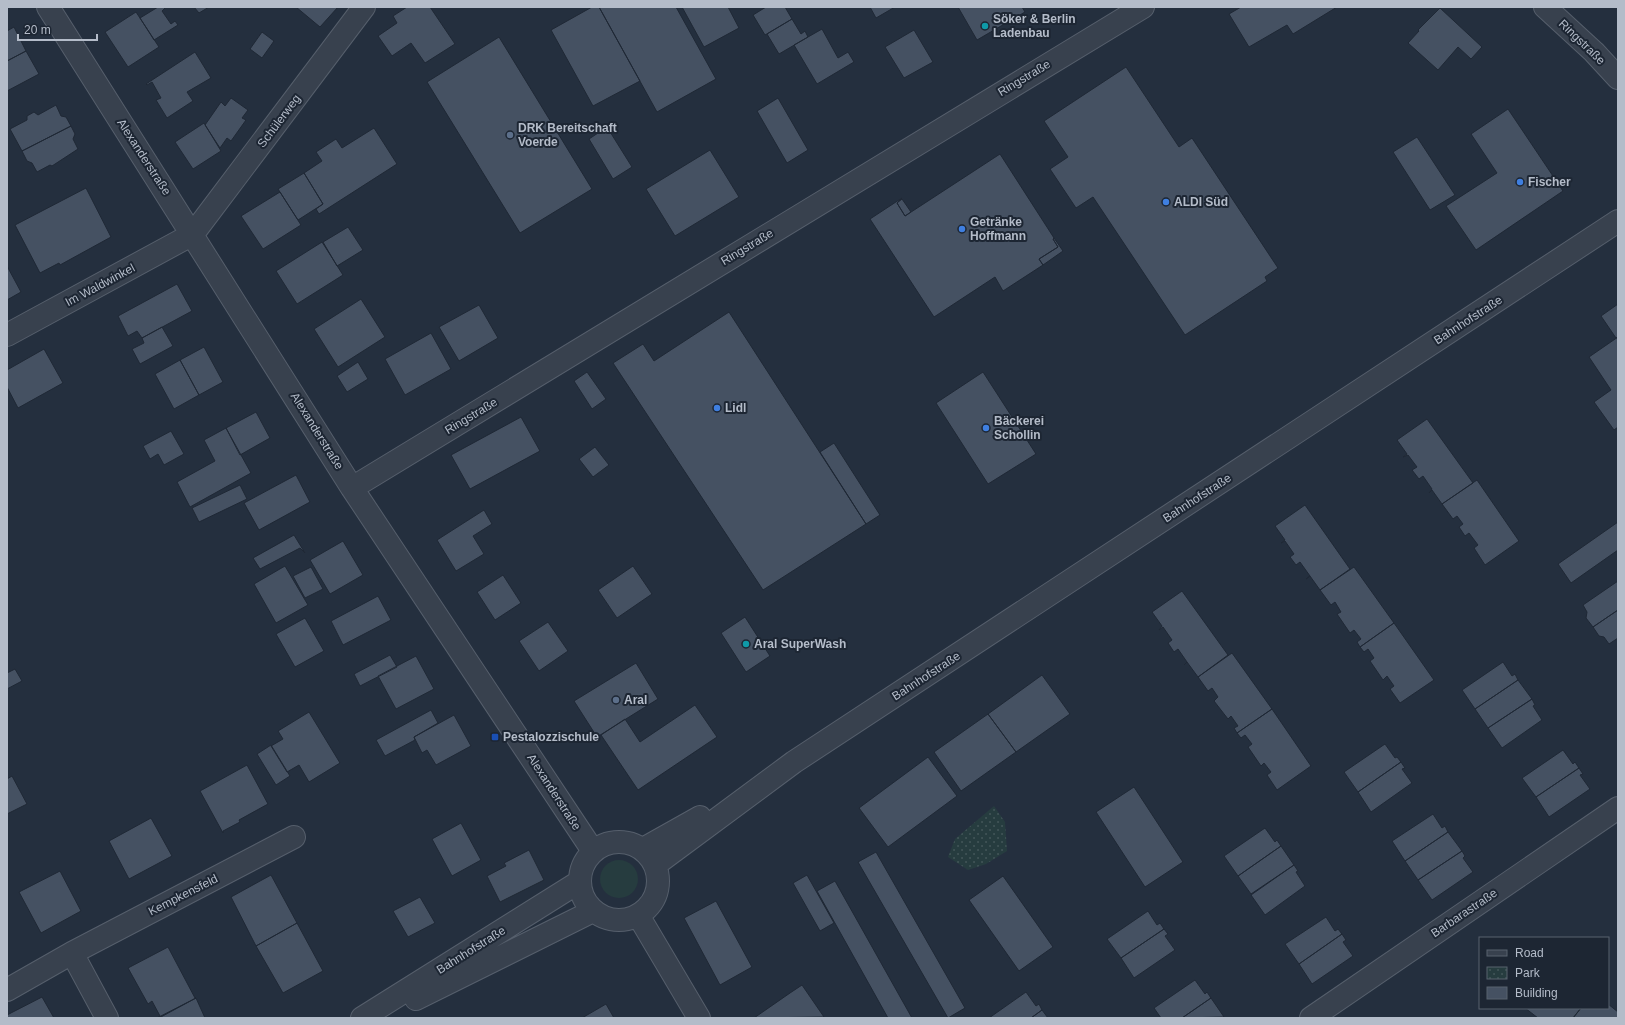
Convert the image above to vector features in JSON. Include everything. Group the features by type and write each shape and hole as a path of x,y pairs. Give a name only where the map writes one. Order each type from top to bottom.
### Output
{"street":[{"name":"Alexanderstraße","path":"48,7 194,234 352,488 593,851"},
{"name":"Schülerweg","path":"194,234 364,7"},
{"name":"Ringstraße","path":"352,488 1143,7"},
{"name":"Ringstraße","path":"1545,7 1594,52 1618,78"},
{"name":"Bahnhofstraße","path":"649,857 1618,221"},
{"name":"Im Waldwinkel","path":"7,335 194,234"},
{"name":"Barbarastraße","path":"1310,1018 1618,808"},
{"name":"Kempkensfeld","path":"7,990 72,953 294,837"},
{"path":"612,841 628,843 649,857 658,876 658,888 654,899 648,908 638,915 627,919 615,920 603,917 593,911 581,893 579,882 580,871 585,860 593,851 612,841"},
{"name":"Bahnhofstraße","path":"362,1018 579,882"},
{"name":"Bahnhofstraße","path":"377,1018 593,911"},
{"path":"638,915 699,1018"},
{"path":"72,953 107,1018"}],"green space":[{"path":"994,806 1005,822 1007,851 986,864 968,870 948,857 955,839"},
{"path":"615,860 623,860 630,863 635,868 638,879 635,890 630,895 623,898 615,898 608,895 603,890 600,883 600,875 603,868 608,863"}],"building":[{"path":"158,7 166,7 162,11 171,24 175,21 178,25 154,40 140,18"},
{"path":"194,7 209,7 199,13"},
{"path":"296,7 338,7 320,27"},
{"path":"407,7 430,7 455,44 425,63 411,43 392,56 378,36 397,23 393,16"},
{"path":"592,7 599,7 640,81 593,106 551,30"},
{"path":"599,7 676,7 716,79 657,112"},
{"path":"682,7 728,7 739,28 704,47"},
{"path":"766,7 785,7 792,19 765,35 753,15"},
{"path":"870,7 895,7 876,18"},
{"name":"Söker & Berlin Ladenbau","path":"958,7 1022,7 1025,12 977,40"},
{"path":"1241,7 1337,7 1293,34 1287,25 1249,47 1229,14"},
{"path":"1440,8 1482,47 1471,59 1458,47 1438,70 1408,43 1419,31 1418,30"},
{"path":"136,12 159,47 128,67 105,32"},
{"path":"792,19 801,34 805,31 808,37 779,54 767,34"},
{"path":"14,27 26,51 7,61 7,31"},
{"path":"822,29 838,58 848,52 854,62 817,84 794,45"},
{"path":"914,30 933,62 904,78 885,47"},
{"path":"262,32 274,41 262,58 250,49"},
{"name":"DRK Bereitschaft Voerde","path":"499,37 592,189 520,233 427,82"},
{"path":"26,51 39,74 7,91 7,61"},
{"path":"195,52 211,78 187,92 193,101 167,118 156,100 161,98 152,82 147,85 146,84"},
{"name":"ALDI Süd","path":"1126,67 1179,147 1192,138 1278,268 1265,277 1267,281 1185,335 1093,197 1076,208 1050,169 1068,157 1044,121"},
{"path":"231,98 248,110 242,118 246,120 231,141 227,138 220,148 205,125 221,102 225,106"},
{"path":"778,98 808,150 787,163 757,111"},
{"path":"56,105 61,116 66,117 71,126 22,151 10,129 27,120 27,116 34,112 38,115"},
{"name":"Fischer","path":"1508,109 1563,191 1476,250 1446,206 1497,173 1471,134"},
{"path":"204,123 221,151 193,169 175,142"},
{"path":"71,126 75,134 73,139 78,149 52,166 50,165 37,172 32,163 27,161 22,151"},
{"path":"607,127 632,167 613,179 589,139"},
{"path":"374,128 397,164 319,214 316,209 323,204 304,173 322,161 316,152 336,139 342,148"},
{"path":"1417,137 1455,195 1430,210 1393,152"},
{"path":"710,150 739,197 675,236 646,189"},
{"name":"Getränke Hoffmann","path":"1000,154 1054,238 1053,239 1058,247 1039,259 1043,265 1003,291 995,277 934,317 870,219 902,198 897,203 905,216"},
{"path":"304,173 323,204 298,220 278,189"},
{"path":"86,188 111,237 60,265 59,263 40,273 15,225"},
{"path":"280,192 301,225 263,249 241,216"},
{"path":"902,199 911,212 905,216 897,203"},
{"path":"348,227 363,250 337,266 323,242"},
{"path":"1054,238 1063,251 1043,265 1039,259 1058,247 1053,239"},
{"path":"322,242 343,275 297,304 276,271"},
{"path":"7,266 21,292 7,300"},
{"path":"177,284 192,311 142,338 137,331 128,336 118,316"},
{"path":"361,299 385,337 338,367 314,329"},
{"path":"1618,304 1618,337 1616,338 1601,316"},
{"path":"479,305 498,338 459,361 439,327"},
{"name":"Lidl","path":"729,312 866,524 763,590 613,363 643,344 654,361"},
{"path":"162,327 173,346 140,364 132,349 144,343 142,338"},
{"path":"431,333 451,369 405,395 385,359"},
{"path":"1618,337 1618,427 1614,430 1594,402 1611,390 1589,357"},
{"path":"204,347 223,382 199,395 180,360"},
{"path":"44,349 63,383 18,408 7,387 7,370"},
{"path":"180,360 199,395 174,409 155,374"},
{"path":"358,362 368,379 347,392 337,376"},
{"path":"587,372 606,399 592,409 574,381"},
{"name":"Bäckerei Schollin","path":"983,372 1036,454 988,484 936,403"},
{"path":"256,412 270,438 240,455 226,428"},
{"path":"521,417 540,451 470,489 451,455"},
{"path":"1427,419 1473,483 1442,504 1432,490 1429,493 1432,489 1423,476 1419,479 1412,470 1417,467 1408,455 1403,457 1407,454 1397,440"},
{"path":"226,428 251,473 190,507 177,482 215,461 204,440"},
{"path":"171,431 184,454 164,465 158,454 150,459 143,446"},
{"path":"834,443 880,515 866,524 820,452"},
{"path":"595,447 609,465 593,477 579,459"},
{"path":"296,475 310,502 259,530 244,503"},
{"path":"1477,480 1519,541 1485,565 1474,548 1478,545 1469,533 1465,536 1459,527 1463,524 1457,516 1453,519 1442,504"},
{"path":"240,485 247,499 199,522 192,508"},
{"path":"1305,505 1350,569 1320,590 1300,562 1296,565 1290,557 1294,554 1285,541 1281,543 1285,540 1275,526"},
{"path":"484,510 492,524 473,536 484,554 456,571 437,540"},
{"path":"1618,522 1618,550 1571,583 1558,564"},
{"path":"294,535 305,553 300,548 260,569 253,558"},
{"path":"343,541 363,575 330,594 310,560"},
{"path":"285,566 308,605 276,623 254,584"},
{"path":"633,566 652,594 617,618 598,590"},
{"path":"311,567 323,589 305,598 293,576"},
{"path":"1354,567 1394,623 1360,647 1357,642 1361,639 1354,630 1350,633 1337,614 1341,612 1335,602 1331,605 1320,590"},
{"path":"503,575 521,603 495,620 477,592"},
{"path":"1618,581 1618,610 1593,627 1586,618 1587,612 1583,605"},
{"path":"1182,591 1228,655 1198,677 1178,649 1174,652 1168,643 1172,640 1163,627 1159,630 1162,626 1152,612"},
{"path":"378,596 391,620 343,645 331,621"},
{"path":"1618,610 1618,638 1609,644 1604,637 1599,636 1593,627"},
{"name":"Aral SuperWash","path":"745,617 770,656 746,672 721,633"},
{"path":"305,618 324,651 295,667 276,634"},
{"path":"548,622 568,651 539,671 519,641"},
{"path":"1394,623 1434,680 1400,703 1390,689 1394,686 1387,676 1383,680 1370,661 1374,658 1368,649 1364,652 1360,647"},
{"path":"1232,653 1272,709 1237,733 1234,728 1238,726 1231,716 1228,719 1214,701 1218,697 1212,688 1208,691 1198,677"},
{"path":"390,655 397,667 360,686 354,674"},
{"path":"416,656 434,689 396,709 378,676"},
{"path":"1503,662 1512,676 1515,674 1518,680 1475,709 1462,690"},
{"name":"Aral","path":"636,663 658,699 597,737 574,701"},
{"path":"15,669 22,681 7,689 7,673"},
{"path":"1042,675 1070,714 1016,752 988,714"},
{"path":"1518,680 1532,699 1488,728 1475,709"},
{"path":"1532,699 1535,705 1533,706 1542,720 1502,748 1488,728"},
{"path":"695,705 717,737 638,790 601,735 625,719 640,742"},
{"path":"1272,709 1311,766 1277,790 1267,775 1271,772 1264,763 1261,766 1248,747 1252,744 1245,735 1241,738 1237,733"},
{"path":"431,710 438,723 414,737 415,740 385,756 376,740"},
{"path":"309,712 340,763 309,782 299,765 287,772 271,746 283,739 278,731"},
{"path":"988,714 1016,752 961,791 934,752"},
{"path":"454,715 471,746 436,765 427,750 422,753 414,737"},
{"path":"1385,744 1395,758 1397,757 1401,762 1358,792 1344,772"},
{"path":"271,745 290,776 276,785 257,754"},
{"path":"1563,750 1573,764 1575,762 1579,768 1536,797 1522,778"},
{"path":"928,757 957,796 888,847 859,808"},
{"path":"1401,762 1405,768 1402,769 1412,783 1371,812 1358,792"},
{"path":"247,765 268,804 239,820 240,822 223,831 223,833 200,791"},
{"path":"1579,768 1583,774 1580,775 1590,789 1549,817 1536,797"},
{"path":"12,776 27,804 7,814 7,779"},
{"path":"1134,787 1183,862 1145,887 1096,812"},
{"path":"1433,814 1442,828 1445,826 1448,832 1405,861 1392,841"},
{"path":"151,818 172,856 129,879 109,841"},
{"path":"461,823 481,860 452,876 432,839"},
{"path":"1265,828 1275,842 1277,840 1281,846 1238,876 1224,856"},
{"path":"1448,832 1462,851 1418,880 1405,861"},
{"path":"1281,846 1294,865 1251,894 1238,876"},
{"path":"529,850 544,880 500,902 487,876 506,866 504,863"},
{"path":"1462,851 1465,856 1463,858 1473,872 1432,900 1418,880"},
{"path":"876,852 965,1008 948,1018 858,862"},
{"path":"1294,865 1298,871 1296,872 1305,886 1265,915 1251,895"},
{"path":"60,871 81,911 41,933 19,892"},
{"path":"271,875 297,923 256,946 231,897"},
{"path":"807,875 834,923 820,931 793,883"},
{"path":"1003,876 1053,947 1019,971 969,900"},
{"path":"835,881 912,1018 888,1018 817,891"},
{"path":"420,897 435,923 408,937 393,911"},
{"path":"716,901 752,967 720,985 684,918"},
{"path":"1148,911 1157,925 1160,923 1164,929 1121,958 1107,939"},
{"path":"1326,917 1335,931 1338,929 1342,934 1299,964 1285,944"},
{"path":"297,923 323,971 283,993 256,946"},
{"path":"1164,929 1168,934 1165,936 1175,950 1134,978 1121,958"},
{"path":"1342,934 1346,940 1343,942 1353,956 1312,984 1299,964"},
{"path":"168,947 196,998 157,1018 160,1016 152,1001 148,1004 128,968"},
{"path":"1195,980 1205,994 1207,992 1211,998 1182,1018 1161,1018 1154,1008"},
{"path":"802,985 824,1017 754,1018 790,993"},
{"path":"1026,992 1036,1006 1039,1004 1042,1010 1031,1018 989,1018"},
{"path":"42,997 54,1018 7,1018 7,1015"},
{"path":"196,998 205,1018 159,1018"},
{"path":"1211,998 1224,1017 1182,1018"},
{"path":"606,1004 614,1018 582,1018"},
{"path":"1609,1005 1618,1012 1618,1018 1573,1018 1580,1009 1609,1009"},
{"path":"1526,1009 1580,1009 1573,1018 1538,1018"},
{"path":"1042,1010 1048,1018 1031,1018"}],"place":[{"name":"Söker & Berlin Ladenbau","path":"985,26"},
{"name":"DRK Bereitschaft Voerde","path":"510,135"},
{"name":"Fischer","path":"1520,182"},
{"name":"ALDI Süd","path":"1166,202"},
{"name":"Getränke Hoffmann","path":"962,229"},
{"name":"Lidl","path":"717,408"},
{"name":"Bäckerei Schollin","path":"986,428"},
{"name":"Aral SuperWash","path":"746,644"},
{"name":"Aral","path":"616,700"},
{"name":"Pestalozzischule","path":"495,737"}]}
